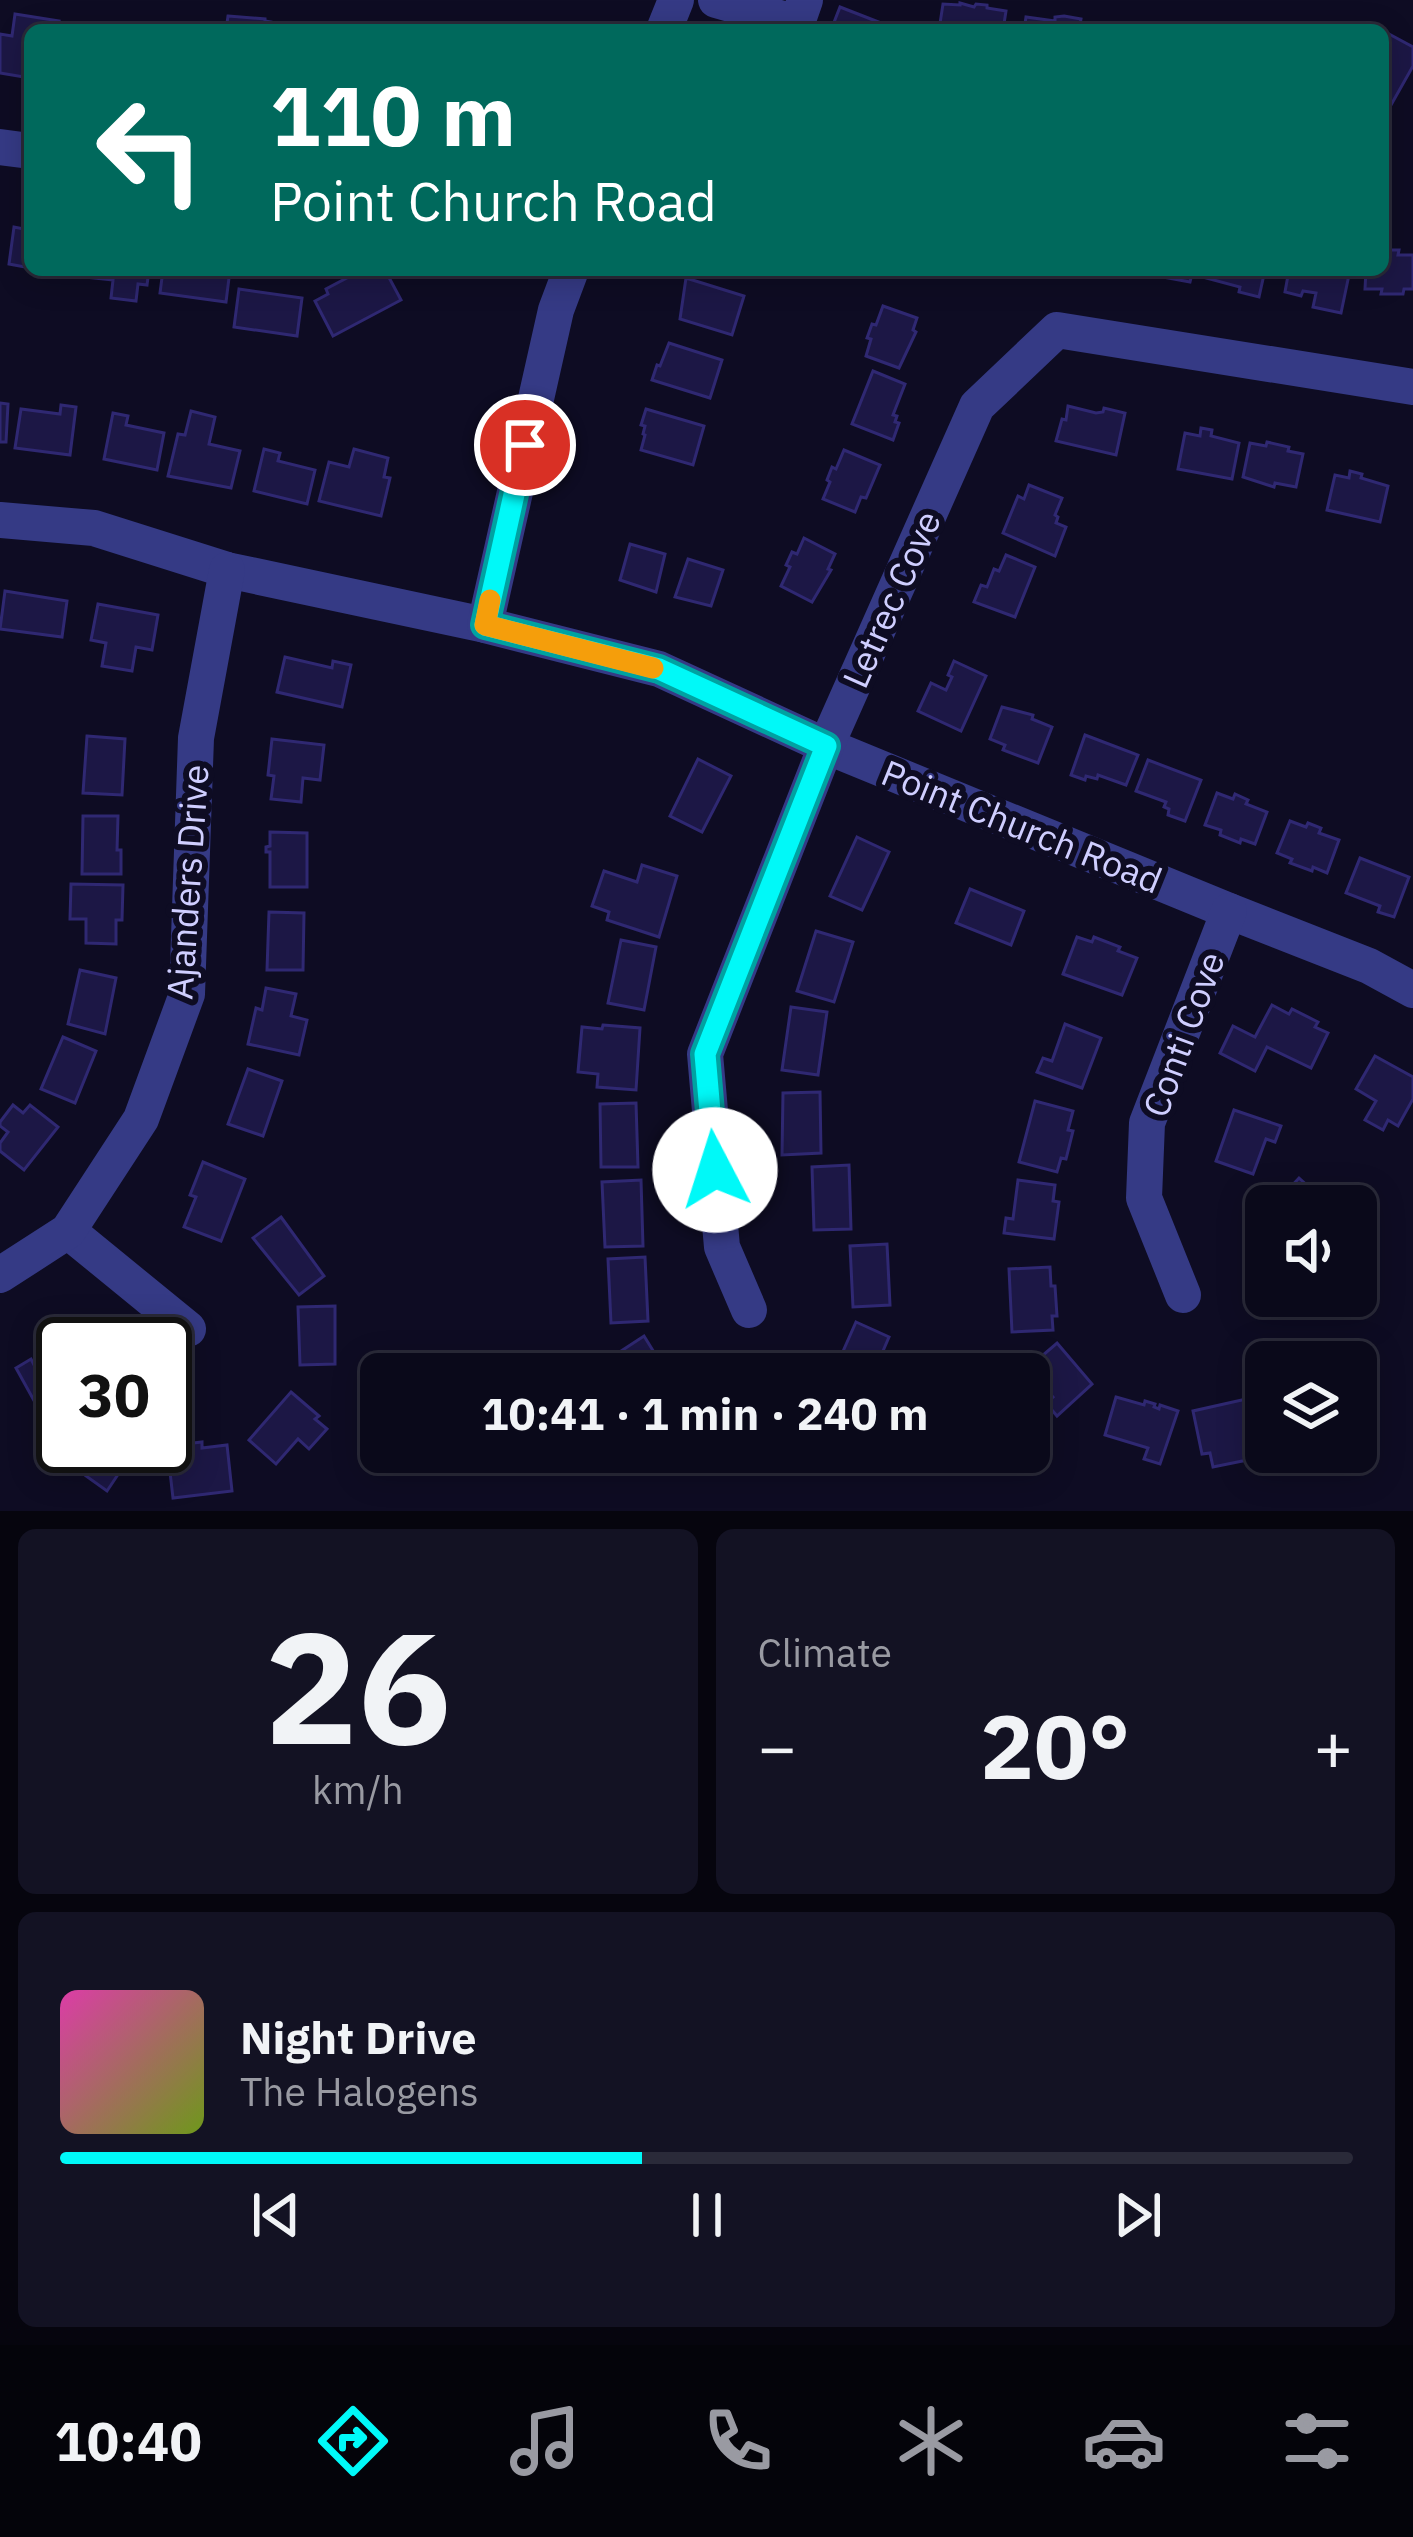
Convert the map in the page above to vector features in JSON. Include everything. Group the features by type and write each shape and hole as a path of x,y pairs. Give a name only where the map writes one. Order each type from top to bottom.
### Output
{"street":[{"path":"716,0 797,23 805,0"},
{"path":"485,625 556,310 569,276"},
{"name":"Letrec Cove","path":"749,1310 722,1247 705,1054 826,746 977,406 1057,330 1413,386"},
{"name":"Point Church Road","path":"0,520 94,528 227,570 485,625 659,669 826,746 1369,966 1413,990"},
{"name":"Ajanders Drive","path":"0,1275 68,1231 141,1119 187,994 196,738 227,570"},
{"name":"Conti Cove","path":"1183,1295 1144,1198 1147,1123 1229,911"},
{"path":"68,1231 173,1317"}],"building":[{"path":"943,4 1006,11 1004,24 940,24"},
{"path":"840,7 884,24 833,24"},
{"path":"15,14 59,21 24,24 24,77 0,73 0,34 12,36"},
{"path":"228,16 271,22 271,24 227,24"},
{"path":"1026,17 1055,21 1055,17 1081,19 1080,24 1025,24"},
{"path":"1389,34 1413,47 1413,66 1391,105"},
{"path":"14,227 24,229 24,267 9,264"},
{"path":"1389,250 1413,255 1413,289 1381,294 1382,289 1365,289 1366,276 1389,276"},
{"path":"148,276 147,285 138,284 136,301 111,298 113,280 84,277"},
{"path":"162,276 229,276 226,302 160,293"},
{"path":"351,276 388,276 401,300 333,336 315,301 328,294 326,289"},
{"path":"1163,276 1192,276 1190,282"},
{"path":"1206,276 1264,276 1259,297"},
{"path":"1288,276 1349,276 1341,313 1313,307 1316,293 1285,292"},
{"path":"686,278 744,296 732,335 680,319"},
{"path":"239,289 302,298 297,336 234,327"},
{"path":"883,306 917,318 916,332 899,368 866,356 871,339 867,338"},
{"path":"669,343 722,360 710,398 652,380"},
{"path":"873,371 905,384 893,415 899,423 893,440 852,424"},
{"path":"0,403 8,404 6,442 0,442"},
{"path":"61,405 76,407 70,455 15,448 21,409 60,414"},
{"path":"1068,406 1125,413 1116,455 1056,441"},
{"path":"646,409 704,426 693,465 641,450"},
{"path":"191,411 215,417 209,444 240,451 231,488 168,476 178,434 185,435"},
{"path":"113,413 128,416 126,425 164,433 157,470 104,459"},
{"path":"1201,428 1212,430 1211,436 1239,443 1232,479 1178,469 1185,433 1200,436"},
{"path":"1267,442 1303,454 1296,487 1275,483 1274,487 1243,477 1250,443 1266,446"},
{"path":"264,449 280,453 278,461 315,470 307,504 254,491"},
{"path":"354,449 388,458 384,477 390,478 381,516 319,501 329,462 349,467"},
{"path":"844,450 880,465 855,512 823,499 832,467 836,469"},
{"path":"1350,471 1388,486 1380,522 1327,510 1335,475 1349,478"},
{"path":"1029,485 1062,498 1056,523 1066,527 1055,556 1003,533 1018,496 1024,499"},
{"path":"804,538 835,554 812,602 781,586 792,552 797,554"},
{"path":"630,544 665,554 656,592 620,580"},
{"path":"1006,555 1035,567 1015,617 974,602 981,585 987,587"},
{"path":"688,559 723,570 711,606 675,597"},
{"path":"5,591 67,601 62,637 0,629"},
{"path":"98,604 158,615 152,650 136,647 132,671 102,666 106,643 91,640"},
{"path":"285,657 332,668 333,661 351,665 342,707 277,692"},
{"path":"954,661 986,676 961,731 918,711 931,683 946,690"},
{"path":"1002,707 1033,715 1032,719 1052,727 1038,763 1003,750 1005,745 990,739"},
{"path":"1085,735 1138,755 1126,785 1098,775 1085,780 1071,775"},
{"path":"87,736 125,739 122,795 83,793"},
{"path":"272,739 324,745 320,780 303,778 301,802 271,799"},
{"path":"698,759 731,776 702,832 670,816"},
{"path":"1148,760 1201,780 1185,821 1168,815 1166,802 1136,791"},
{"path":"1217,793 1233,799 1235,794 1267,812 1255,844 1241,839 1240,843 1205,825"},
{"path":"83,816 118,816 121,874 82,874"},
{"path":"1290,821 1321,828 1319,833 1339,840 1327,873 1290,863 1292,859 1277,853"},
{"path":"270,832 307,833 307,887 270,887 266,847 270,846"},
{"path":"857,837 889,852 862,910 830,896"},
{"path":"1360,858 1409,877 1394,917 1346,893"},
{"path":"642,865 677,876 659,937 607,920 609,912 592,906 604,871 637,882"},
{"path":"71,884 123,885 116,944 86,943 86,919 70,919"},
{"path":"970,889 1024,911 1011,945 956,923"},
{"path":"269,912 304,913 303,970 267,970"},
{"path":"816,931 853,942 834,1002 797,991"},
{"path":"1077,937 1092,942 1094,937 1137,958 1122,995 1063,974"},
{"path":"621,940 656,947 644,1010 608,1003"},
{"path":"80,970 116,978 105,1034 68,1024"},
{"path":"266,988 296,994 291,1016 307,1020 299,1055 248,1044"},
{"path":"1272,1005 1318,1022 1315,1027 1328,1033 1311,1068 1267,1047 1255,1071 1220,1053 1233,1026 1255,1037"},
{"path":"791,1007 827,1012 818,1075 782,1070"},
{"path":"1065,1024 1101,1038 1082,1088 1037,1072 1043,1058 1052,1061"},
{"path":"603,1025 640,1028 636,1090 597,1087 598,1074 578,1072 582,1027 602,1029"},
{"path":"63,1037 96,1051 75,1103 41,1089"},
{"path":"1375,1056 1413,1077 1413,1099 1398,1126 1388,1120 1383,1130 1365,1120 1376,1101 1356,1089"},
{"path":"248,1069 282,1081 263,1136 228,1124"},
{"path":"820,1092 821,1153 782,1155 783,1093"},
{"path":"1035,1101 1073,1111 1066,1159 1061,1158 1057,1172 1019,1162"},
{"path":"636,1103 638,1167 601,1167 600,1104"},
{"path":"13,1105 23,1113 30,1105 58,1127 24,1170 0,1151 8,1132 0,1122"},
{"path":"1234,1110 1281,1126 1275,1142 1266,1139 1253,1174 1216,1161"},
{"path":"203,1162 245,1179 221,1241 184,1227"},
{"path":"849,1165 851,1229 814,1230 812,1167"},
{"path":"641,1180 643,1246 605,1247 602,1182"},
{"path":"1018,1180 1055,1185 1053,1201 1059,1202 1054,1239 1004,1233 1006,1218 1013,1219"},
{"path":"281,1217 324,1276 299,1295 253,1238"},
{"path":"887,1244 890,1305 853,1307 850,1246"},
{"path":"645,1257 648,1321 611,1323 608,1259"},
{"path":"1050,1267 1057,1316 1052,1316 1053,1330 1012,1332 1009,1269"},
{"path":"335,1306 335,1364 300,1365 298,1307"},
{"path":"856,1322 889,1337 882,1353 842,1353"},
{"path":"644,1336 654,1353 618,1353"},
{"path":"1057,1343 1092,1384 1057,1416 1050,1408 1050,1353 1045,1353"},
{"path":"31,1359 36,1404 16,1368"},
{"path":"291,1392 327,1429 309,1449 298,1439 276,1464 249,1440"},
{"path":"1116,1397 1178,1411 1160,1464 1144,1459 1148,1448 1105,1435"},
{"path":"1245,1399 1245,1460 1213,1467 1210,1453 1202,1454 1193,1411"},
{"path":"202,1442 202,1448 227,1445 232,1491 173,1498 170,1473 192,1473 192,1443"},
{"path":"88,1473 119,1473 107,1491 86,1476"}],"slow traffic":[{"path":"490,600 485,625 653,668"}],"route":[{"path":"525,445 485,625 659,669 826,746 705,1054 715,1170"}]}
